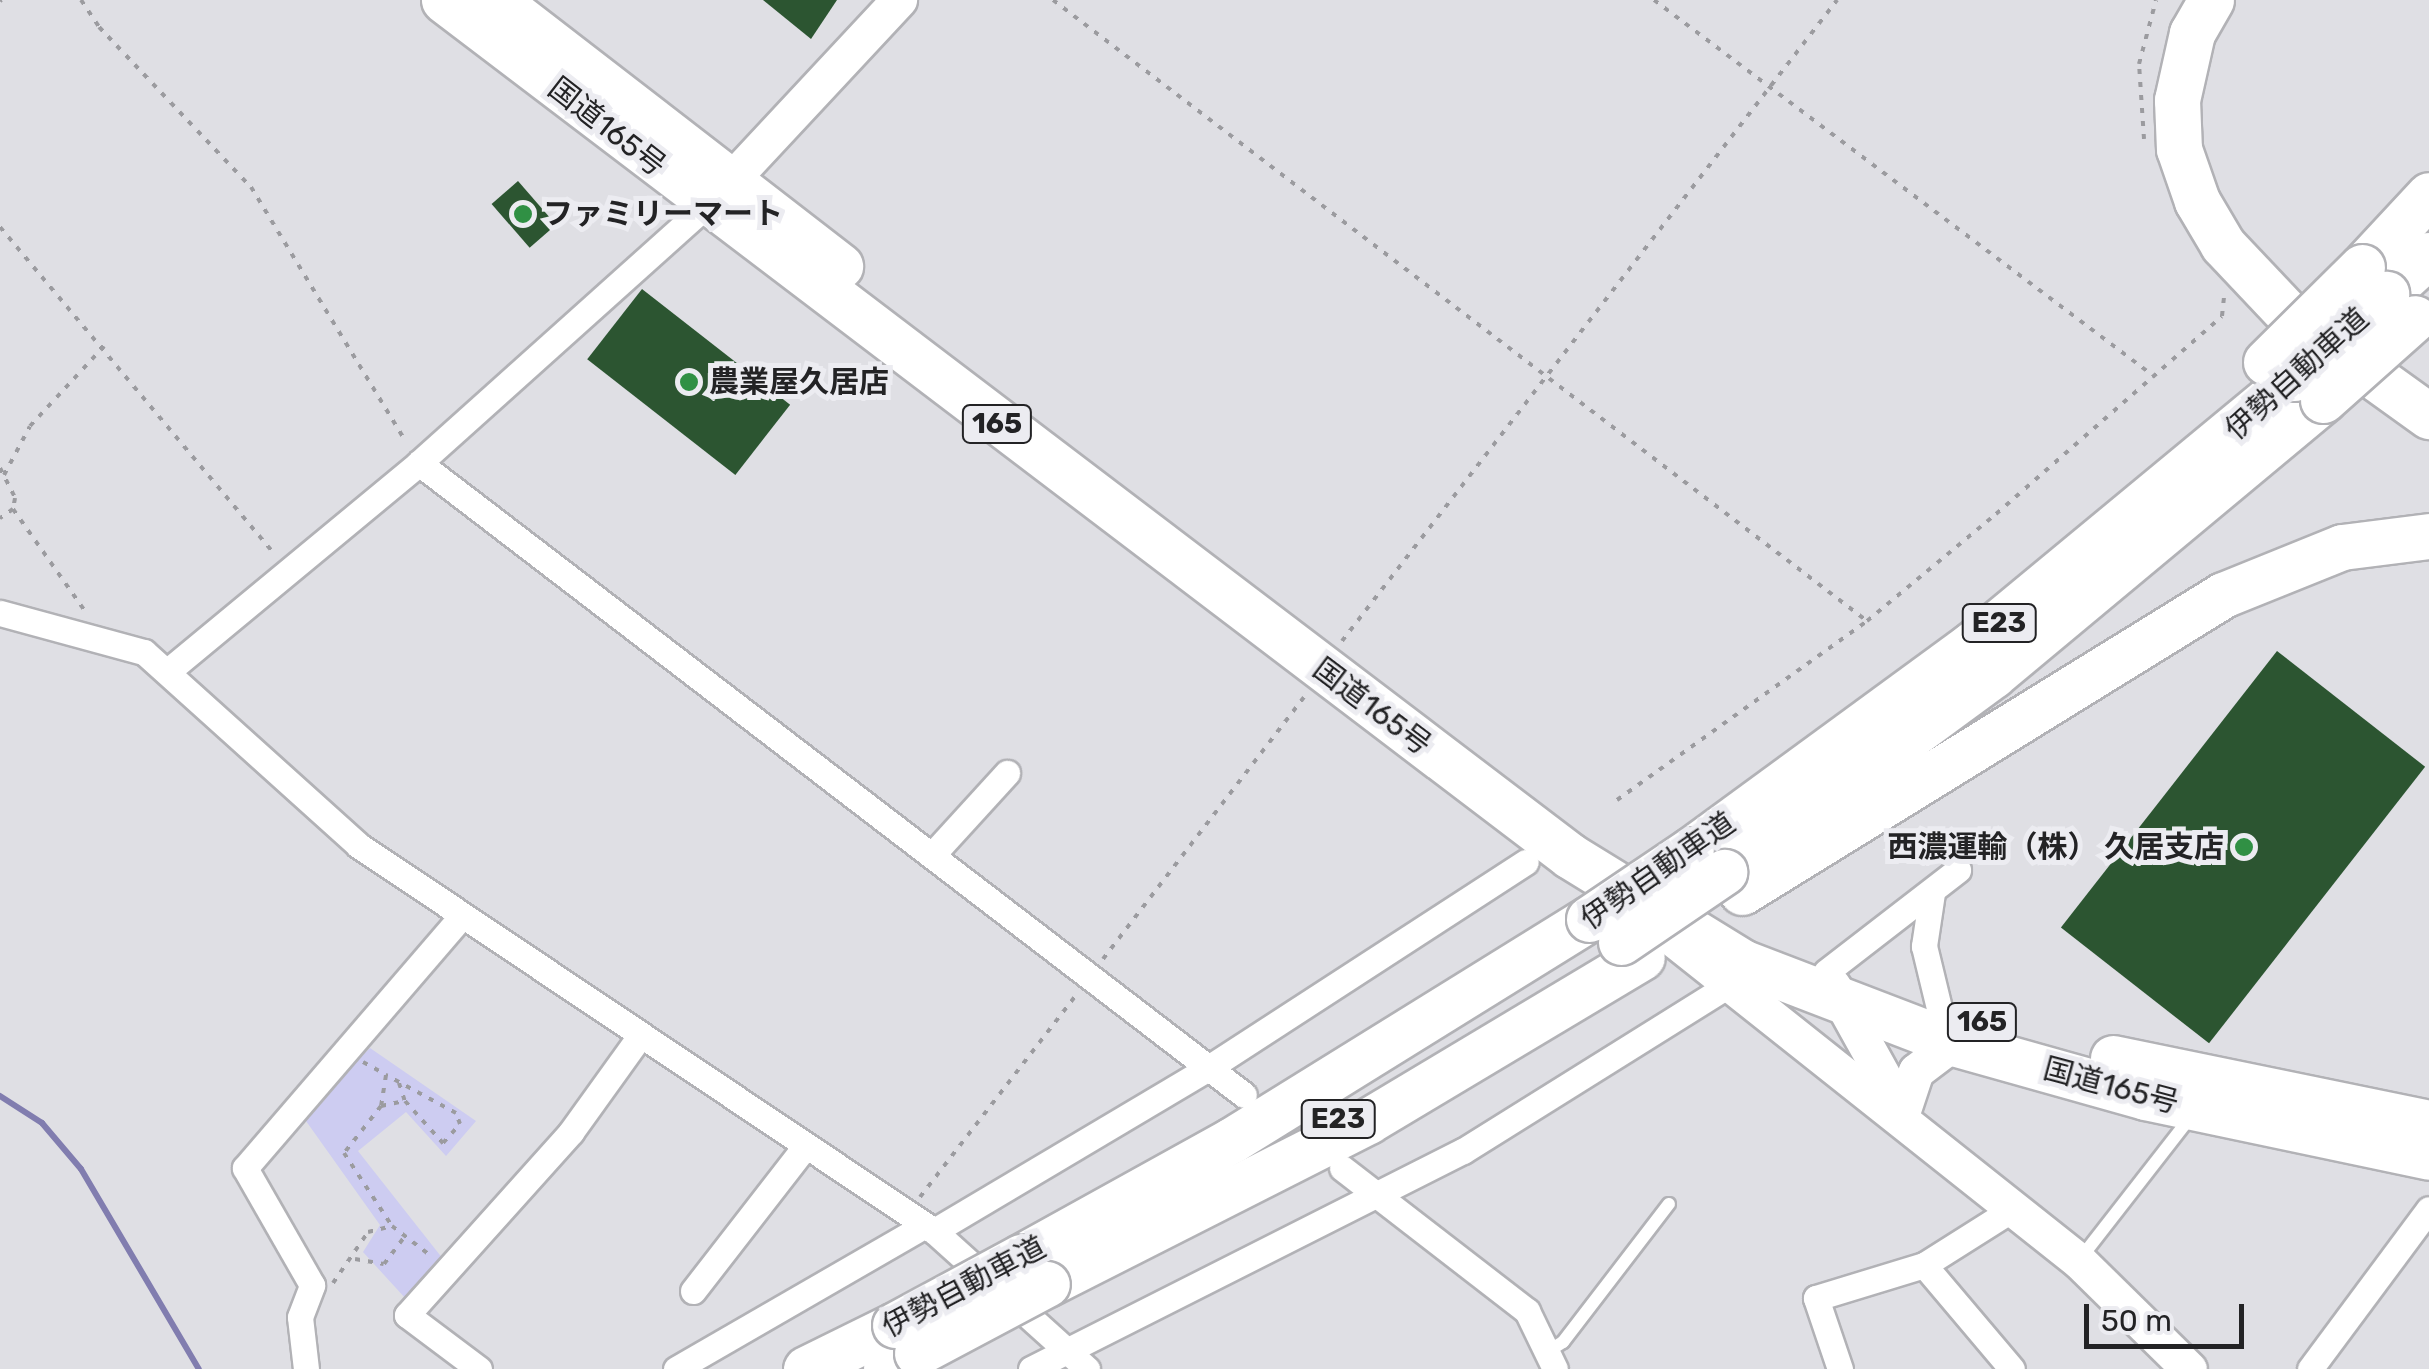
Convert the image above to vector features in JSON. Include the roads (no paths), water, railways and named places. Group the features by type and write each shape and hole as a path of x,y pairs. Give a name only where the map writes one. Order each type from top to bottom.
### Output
{"highway":[{"name":"国道165号","path":"444,0 719,194 1570,856 1742,962 1946,1026 2145,1096 2429,1157"},
{"name":"国道165号","path":"496,0 719,194 1325,667 1574,821 1832,992"},
{"path":"2210,0 2192,33 2176,100 2179,149 2197,201 2223,244 2291,317 2429,416"},
{"path":"2240,0 2212,50 2204,92 2204,134 2217,184 2274,266 2429,388"},
{"path":"2398,296 2429,195"},
{"name":"伊勢自動車道","path":"1719,871 1970,646 2398,296 2429,255"},
{"name":"伊勢自動車道","path":"806,1369 899,1349 1034,1271 1250,1172 1617,939 1719,871 2006,664 2294,380"},
{"path":"1719,871 2223,596 2342,547 2429,536"},
{"name":"国道165号","path":"1946,1026 2429,1123"}],"street":[{"path":"168,670 419,463 719,194 899,0"},
{"path":"419,463 1244,1094"},
{"path":"0,613 144,652 358,845 921,1224 1087,1369"},
{"path":"933,854 1007,773"},
{"path":"1570,856 1729,984 1890,1103 2011,1210 2079,1261 2189,1369"},
{"path":"676,1369 921,1224 1207,1068 1526,862"},
{"path":"1890,1103 1832,992 1958,870"},
{"path":"1890,1103 1946,1026 1924,946 1932,893"},
{"path":"306,1369 300,1317 312,1285 245,1168 318,1077 346,1052 461,916"},
{"path":"1031,1369 1065,1348 1463,1151 1729,984"},
{"path":"479,1369 406,1314 571,1132 640,1036"},
{"path":"693,1291 804,1148"},
{"path":"1342,1168 1527,1311 1551,1361"},
{"path":"2310,1369 2429,1209"},
{"path":"1840,1369 1816,1298 1924,1265 2011,1210"},
{"path":"1924,1265 2012,1369"}],"lane":[{"path":"2079,1261 2189,1119"},
{"path":"1551,1361 1670,1204"}],"waterway":[{"path":"0,1096 42,1123 81,1169 199,1369"}],"place":[{"name":"ファミリーマート","path":"523,214"},
{"name":"農業屋久居店","path":"689,382"},
{"name":"西濃運輸（株） 久居支店","path":"2244,847"}]}
